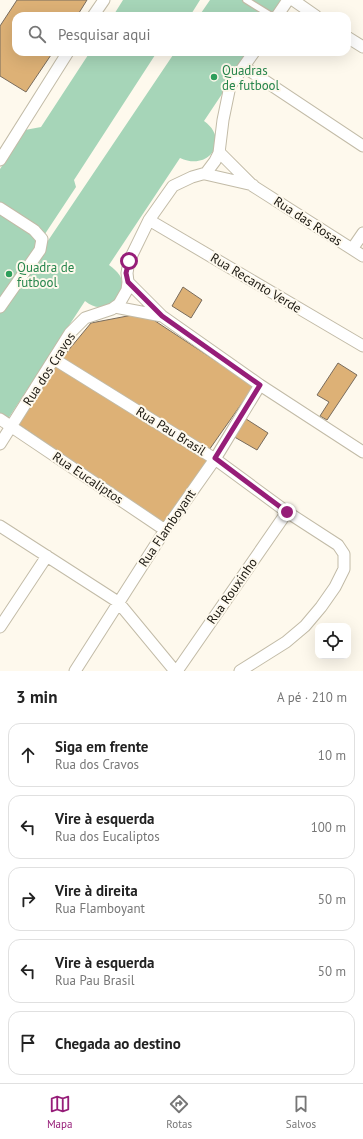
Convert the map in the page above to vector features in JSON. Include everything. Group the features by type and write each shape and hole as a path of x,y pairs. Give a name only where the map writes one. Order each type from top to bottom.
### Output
{"street":[{"path":"96,12 104,0"},
{"path":"280,12 288,0"},
{"path":"293,0 310,12"},
{"path":"351,40 363,48"},
{"path":"0,160 65,56"},
{"path":"162,316 115,307 124,296 128,282 126,273 129,261 149,220 173,186 192,177 205,174 215,162 219,152 222,120 230,86 251,56"},
{"path":"244,67 363,146"},
{"name":"Rua das Rosas","path":"219,152 253,186 363,256"},
{"name":"Rua das Rosas","path":"205,174 253,186"},
{"path":"0,208 34,230 42,238 40,250 0,307"},
{"name":"Rua Recanto Verde","path":"149,220 363,346"},
{"path":"352,249 363,233"},
{"path":"128,282 162,316 260,385 363,452"},
{"name":"Rua dos Cravos","path":"0,444 70,333 85,318 115,307"},
{"name":"Rua Pau Brasil","path":"54,359 215,458 287,512 338,545 344,554 344,568 336,587 322,608 306,626 286,642 240,671"},
{"name":"Rua Flamboyant","path":"75,671 165,530 215,458 260,385"},
{"name":"Rua Eucaliptos","path":"0,419 165,530"},
{"name":"Rua Rouxinho","path":"176,671 287,512"},
{"path":"0,526 118,602 176,671"},
{"path":"0,627 47,556"}],"lane":[{"path":"246,0 266,12"}],"green space":[{"path":"123,0 200,0 192,12 116,12"},
{"path":"210,0 284,0 276,12 202,12"},
{"path":"87,56 154,56 74,180 76,187 0,302 0,169 25,130 41,127"},
{"path":"172,56 247,56 204,121 212,128 215,136 216,144 213,152 208,157 200,161 191,161 180,158 109,265 118,273 122,280 118,300 102,307 94,306 85,301 6,422 0,418 0,312"}],"building":[{"path":"17,0 87,0 80,12 12,12 12,56 50,56 26,92 0,76 0,26"},
{"path":"183,287 202,300 191,318 172,306"},
{"path":"143,313 254,386 209,450 62,358 91,323"},
{"path":"59,361 209,460 167,526 18,424"},
{"path":"338,363 357,375 327,420 320,416 329,402 317,395"},
{"path":"243,417 268,433 257,450 231,435"}],"place":[{"name":"Quadras de futbool","path":"214,77"},
{"name":"Quadra de futbool","path":"9,274"}],"route":[{"path":"129,261 126,273 128,282 162,316 260,385 215,458 287,512"}]}
